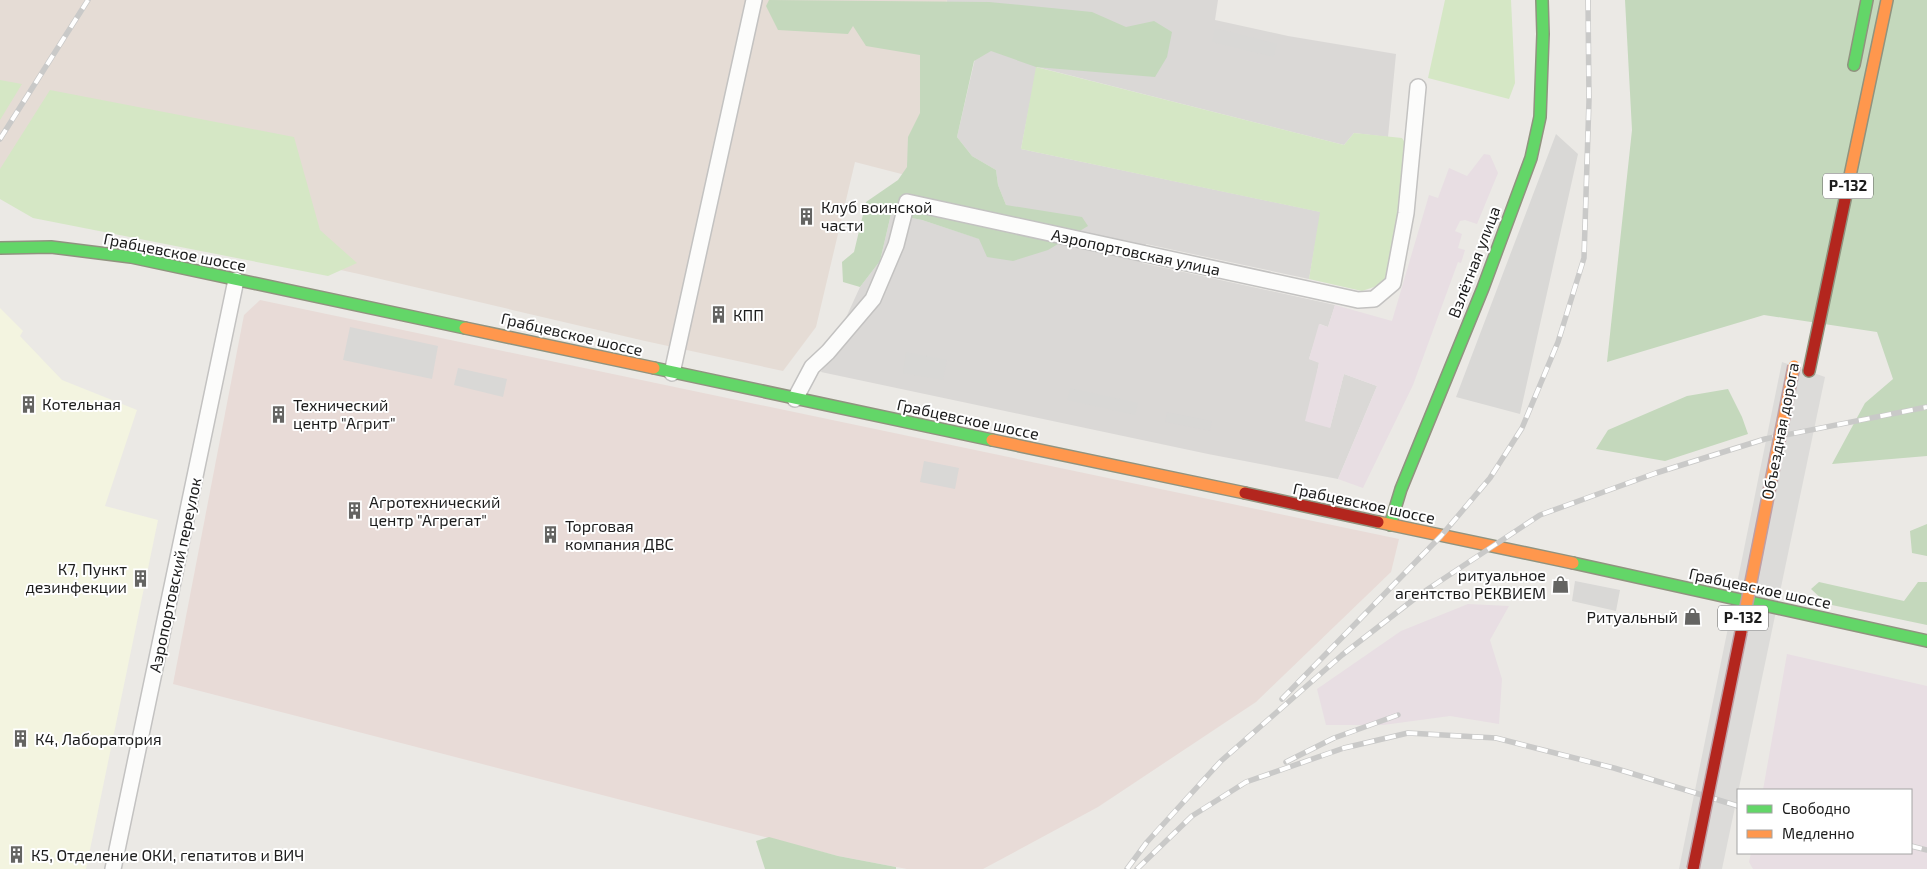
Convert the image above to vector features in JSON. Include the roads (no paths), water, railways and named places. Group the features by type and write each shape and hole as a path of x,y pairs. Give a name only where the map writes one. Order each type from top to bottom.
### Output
{"main road":[{"name":"Взлётная улица","path":"1390,525 1401,489 1483,288 1531,158 1540,117 1543,34 1542,0"},
{"path":"1852,77 1867,0"},
{"name":"Объездная дорога","path":"1808,376 1887,0"},
{"name":"Грабцевское шоссе","path":"0,248 51,247 122,256 1493,546 1927,641"},
{"name":"Объездная дорога","path":"1693,869 1795,362"},
{"name":"Р-132","path":"1760,615 1764,596"}],"street":[{"path":"672,373 754,0"},
{"name":"Аэропортовская улица","path":"795,399 812,367 828,352 873,299 896,245 907,202 1358,300 1374,299 1393,283 1406,213 1418,87"},
{"name":"Аэропортовский переулок","path":"113,869 236,280"}],"railway":[{"path":"0,139 88,0"},
{"path":"1282,699 1441,536 1490,478 1522,428 1558,342 1584,258 1589,100 1588,0"},
{"path":"1127,869 1147,842 1221,761 1342,655 1422,593 1540,515 1656,473 1765,439 1927,407"},
{"path":"1286,762 1334,738 1398,715"},
{"path":"1137,869 1192,816 1246,782 1344,748 1408,733 1496,738 1614,768 1737,806"},
{"path":"1912,846 1927,850"}],"place":[{"name":"Клуб воинской части","path":"807,216"},
{"name":"КПП","path":"719,315"},
{"name":"Котельная","path":"28,404"},
{"name":"Технический центр \"Агрит\"","path":"279,414"},
{"name":"Агротехнический центр \"Агрегат\"","path":"355,511"},
{"name":"Торговая компания ДВС","path":"551,535"},
{"name":"К7, Пункт дезинфекции","path":"141,578"},
{"name":"ритуальное агентство РЕКВИЕМ","path":"1560,584"},
{"name":"Ритуальный","path":"1692,617"},
{"name":"К4, Лаборатория","path":"21,739"},
{"name":"К5, Отделение ОКИ, гепатитов и ВИЧ","path":"17,855"}]}
